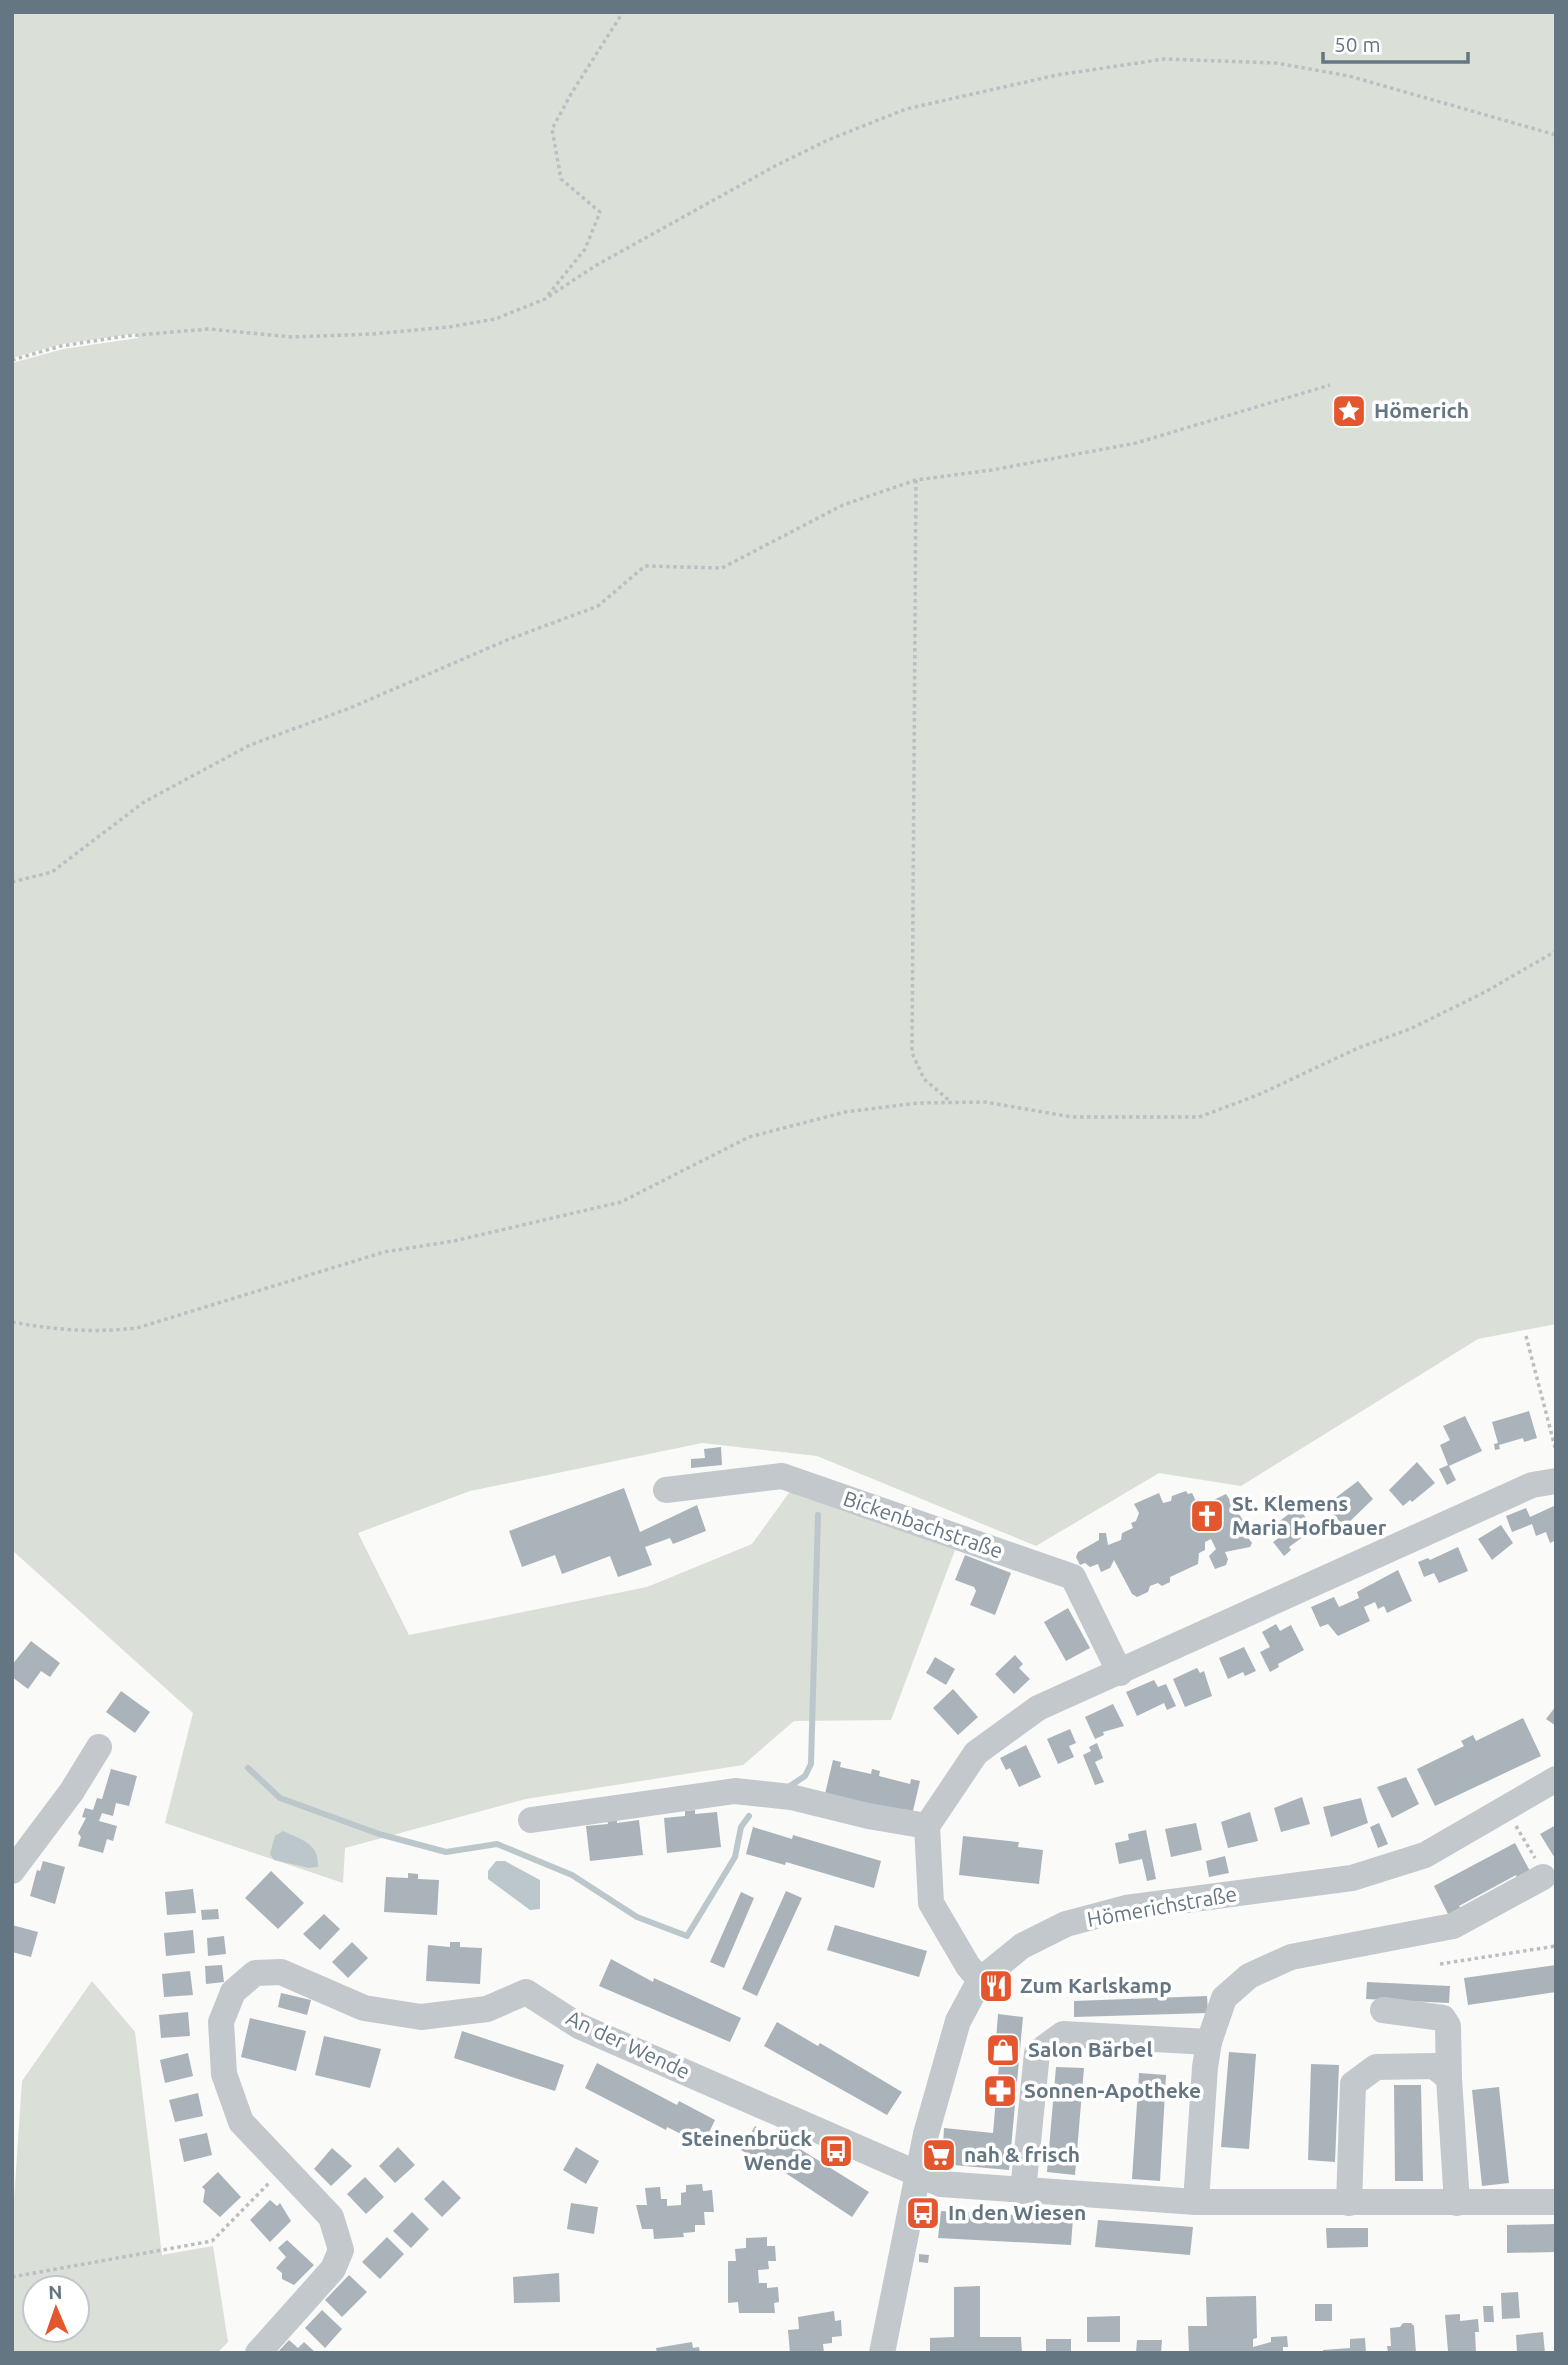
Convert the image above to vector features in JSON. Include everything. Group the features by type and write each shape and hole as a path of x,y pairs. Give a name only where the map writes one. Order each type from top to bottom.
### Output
{"street":[{"name":"Bickenbachstraße","path":"666,1490 782,1476 1073,1577 1120,1673"},
{"path":"980,1980 968,1966 931,1903 927,1826 976,1753 1038,1708 1532,1485 1556,1481"},
{"path":"12,1871 72,1791 99,1747"},
{"name":"Hömerichstraße","path":"882,2353 903,2257 916,2174 958,2021 980,1980 1022,1946 1066,1924 1126,1908 1352,1878 1426,1855 1556,1779"},
{"path":"531,1820 735,1791 791,1797 868,1816 927,1826"},
{"path":"1196,2202 1209,2042 1224,1998 1249,1976 1291,1957 1453,1926 1543,1877"},
{"name":"An der Wende","path":"258,2353 333,2269 341,2250 331,2217 241,2122 224,2074 220,2022 233,1992 255,1973 281,1972 364,2008 421,2017 487,2009 526,1992 579,2026 916,2174"},
{"path":"1383,2010 1443,2018 1448,2026 1457,2203"},
{"path":"1023,2192 1037,2053 1063,2034 1209,2042"},
{"path":"1349,2203 1353,2084 1376,2067 1434,2066 1449,2078"},
{"path":"916,2174 942,2184 1023,2192 1196,2202 1556,2202"}],"path":[{"path":"544,299 585,249 600,212 561,179 552,129 571,93 623,12"},
{"path":"12,360 61,346 126,336 209,329 292,337 449,327 495,319 544,299 595,266 775,166 828,140 906,109 1057,75 1164,59 1276,63 1349,76 1556,135"},
{"path":"12,882 52,872 144,802 250,745 350,708 507,640 598,606 646,566 722,569 843,505 916,480 992,470 1136,443 1330,385"},
{"path":"916,480 912,1053 924,1079 952,1103"},
{"path":"12,1322 56,1330 137,1328 384,1252 454,1241 621,1202 749,1137 845,1111 985,1102 1072,1117 1199,1116 1258,1095 1358,1048 1410,1029 1485,992 1556,951"},
{"path":"1526,1336 1556,1451"},
{"path":"1505,1810 1543,1877"},
{"path":"1440,1964 1556,1945"},
{"path":"12,2277 212,2241 269,2183"}],"shaded area":[{"path":"12,12 1556,12 1556,1324 1478,1339 1241,1486 1159,1473 1036,1546 817,1456 702,1443 470,1491 358,1533 409,1635 647,1587 752,1544 791,1490 955,1550 891,1720 794,1721 743,1765 526,1799 345,1848 343,1883 165,1823 193,1713 12,1550 12,363 63,349 138,338 139,333 62,344 12,358"},
{"path":"283,1831 312,1847 318,1859 318,1867 309,1868 274,1860 270,1854 275,1836"},
{"path":"496,1861 505,1861 540,1880 540,1909 530,1910 488,1879 488,1871"},
{"path":"92,1981 135,2032 162,2255 213,2246 228,2342 217,2353 12,2353 12,2230 22,2081"}],"building":[{"path":"1529,1411 1537,1438 1524,1442 1523,1438 1499,1445 1500,1449 1495,1450 1494,1444 1498,1443 1492,1422"},
{"path":"1465,1416 1482,1451 1449,1466 1456,1480 1447,1485 1439,1469 1448,1465 1440,1445 1450,1440 1443,1426"},
{"path":"721,1447 722,1465 691,1468 691,1459 705,1458 704,1449"},
{"path":"1417,1462 1435,1483 1403,1506 1389,1490"},
{"path":"1358,1481 1373,1499 1344,1527 1326,1505"},
{"path":"624,1488 640,1532 697,1505 706,1531 673,1544 670,1538 645,1547 652,1565 618,1577 610,1556 562,1574 555,1555 522,1567 509,1531"},
{"path":"1186,1491 1188,1494 1192,1493 1199,1507 1226,1494 1248,1528 1245,1534 1252,1543 1250,1547 1225,1552 1228,1559 1226,1565 1215,1569 1209,1556 1216,1549 1211,1539 1205,1542 1205,1550 1199,1553 1198,1564 1170,1577 1170,1582 1162,1586 1158,1583 1150,1586 1148,1592 1137,1597 1132,1594 1114,1560 1110,1568 1101,1572 1098,1564 1090,1567 1085,1563 1080,1565 1076,1557 1078,1552 1099,1540 1099,1533 1106,1533 1108,1545 1121,1540 1122,1533 1133,1528 1131,1523 1136,1521 1139,1513 1134,1504 1159,1493 1163,1503 1171,1501 1172,1496"},
{"path":"1556,1505 1556,1540 1550,1543 1546,1532 1536,1536 1532,1524 1512,1532 1506,1516 1526,1508 1530,1517"},
{"path":"1298,1507 1314,1529 1289,1547 1291,1550 1284,1556 1273,1542 1280,1537 1273,1526"},
{"path":"1501,1525 1513,1543 1492,1560 1478,1539"},
{"path":"1458,1547 1468,1571 1439,1583 1434,1573 1424,1577 1418,1562 1428,1558 1430,1560"},
{"path":"965,1555 1011,1573 995,1615 970,1605 976,1591 974,1587 955,1580"},
{"path":"1398,1570 1412,1601 1387,1613 1384,1606 1378,1609 1375,1602 1364,1607 1370,1621 1338,1636 1328,1624 1320,1627 1311,1607 1334,1597 1339,1607 1359,1598 1357,1592"},
{"path":"1068,1608 1090,1648 1066,1661 1044,1622"},
{"path":"1276,1624 1280,1631 1291,1625 1304,1650 1278,1664 1279,1667 1270,1672 1260,1652 1270,1647 1262,1632"},
{"path":"31,1641 60,1663 50,1677 41,1671 28,1689 12,1677 12,1665"},
{"path":"1244,1647 1256,1671 1245,1676 1243,1672 1228,1679 1219,1658"},
{"path":"1015,1655 1023,1664 1019,1668 1030,1679 1014,1694 995,1674"},
{"path":"935,1657 955,1669 946,1685 926,1673"},
{"path":"1197,1668 1200,1673 1204,1671 1212,1696 1185,1707 1173,1679"},
{"path":"1154,1680 1158,1687 1166,1684 1176,1706 1167,1710 1164,1703 1137,1716 1126,1692"},
{"path":"953,1689 978,1717 958,1735 933,1708"},
{"path":"121,1691 150,1712 135,1733 106,1712"},
{"path":"1113,1704 1124,1726 1103,1732 1104,1735 1095,1739 1085,1717"},
{"path":"1556,1706 1556,1726 1546,1719"},
{"path":"1523,1718 1541,1756 1435,1806 1417,1769 1464,1746 1461,1741 1473,1735 1476,1741"},
{"path":"1070,1729 1076,1743 1069,1746 1074,1757 1058,1764 1047,1739"},
{"path":"1097,1743 1103,1758 1095,1762 1104,1782 1095,1785 1083,1755 1091,1751 1089,1747"},
{"path":"1026,1745 1041,1777 1019,1787 1010,1768 1006,1770 1000,1758"},
{"path":"833,1760 841,1762 840,1767 871,1774 872,1769 880,1771 879,1776 910,1784 911,1779 920,1781 912,1815 825,1794"},
{"path":"111,1769 137,1776 129,1806 116,1803 113,1816 102,1813 99,1821 117,1826 113,1841 107,1839 103,1853 78,1846 81,1837 78,1833 86,1818 82,1817 85,1808 93,1810 97,1798 102,1799"},
{"path":"1406,1777 1419,1804 1392,1818 1377,1787"},
{"path":"1302,1797 1310,1824 1281,1832 1274,1808"},
{"path":"1361,1798 1368,1823 1331,1837 1323,1807"},
{"path":"695,1810 695,1814 717,1812 721,1847 667,1853 664,1818 685,1816 685,1811"},
{"path":"1250,1812 1258,1841 1228,1848 1221,1822"},
{"path":"617,1818 617,1823 639,1820 643,1855 590,1861 586,1826 608,1824 607,1819"},
{"path":"1196,1823 1202,1850 1171,1857 1165,1829"},
{"path":"1379,1823 1388,1844 1378,1848 1370,1827"},
{"path":"1556,1825 1556,1860 1540,1834"},
{"path":"753,1827 792,1839 793,1835 881,1861 874,1888 786,1862 785,1865 746,1854"},
{"path":"1146,1830 1156,1879 1147,1881 1142,1859 1119,1864 1115,1843 1129,1840 1128,1834"},
{"path":"963,1836 1019,1842 1018,1847 1043,1850 1039,1884 959,1875"},
{"path":"1515,1843 1531,1873 1518,1880 1516,1875 1459,1906 1461,1909 1449,1916 1434,1886"},
{"path":"1225,1856 1229,1873 1209,1877 1206,1861"},
{"path":"43,1861 65,1867 55,1904 30,1896 37,1870 40,1871"},
{"path":"271,1871 304,1903 278,1929 245,1898"},
{"path":"408,1873 418,1874 418,1879 439,1880 437,1915 384,1912 386,1877 408,1878"},
{"path":"193,1889 196,1913 167,1915 165,1892"},
{"path":"786,1891 802,1898 757,1996 742,1989"},
{"path":"741,1892 754,1898 724,1968 710,1962"},
{"path":"218,1909 219,1919 202,1920 201,1910"},
{"path":"324,1914 340,1929 320,1950 303,1934"},
{"path":"12,1925 38,1932 31,1957 12,1952"},
{"path":"835,1925 927,1951 919,1977 827,1950"},
{"path":"193,1930 195,1953 166,1956 164,1933"},
{"path":"224,1936 226,1954 208,1956 207,1938"},
{"path":"352,1942 368,1958 348,1978 332,1962"},
{"path":"450,1942 460,1942 460,1947 482,1948 480,1984 426,1981 428,1945 450,1947"},
{"path":"611,1959 653,1982 654,1978 741,2018 730,2042 599,1986"},
{"path":"222,1965 224,1982 206,1984 205,1966"},
{"path":"1556,1965 1556,1992 1468,2005 1464,1978"},
{"path":"190,1971 193,1995 164,1997 162,1974"},
{"path":"1367,1982 1450,1986 1449,2003 1366,1999"},
{"path":"281,1993 311,2000 307,2015 278,2007"},
{"path":"1207,1996 1208,2013 1074,2017 1074,2001"},
{"path":"188,2012 190,2036 161,2038 159,2015"},
{"path":"998,2014 1023,2017 1009,2170 942,2164 944,2128 993,2133 1001,2041 996,2040"},
{"path":"250,2018 306,2031 296,2071 241,2057"},
{"path":"777,2022 818,2046 820,2043 902,2092 887,2115 764,2046"},
{"path":"462,2031 564,2065 555,2091 454,2058"},
{"path":"324,2036 381,2049 370,2088 315,2075"},
{"path":"1229,2052 1256,2054 1249,2149 1221,2147"},
{"path":"188,2053 193,2076 165,2083 160,2060"},
{"path":"597,2063 677,2105 679,2101 715,2120 703,2145 667,2127 666,2130 585,2088"},
{"path":"1311,2064 1339,2065 1335,2162 1308,2160"},
{"path":"1056,2067 1084,2068 1075,2175 1047,2172"},
{"path":"1139,2073 1166,2075 1160,2181 1132,2179"},
{"path":"1394,2085 1421,2085 1423,2181 1395,2181"},
{"path":"1499,2087 1509,2183 1482,2186 1472,2090"},
{"path":"198,2093 203,2116 175,2122 169,2100"},
{"path":"755,2126 790,2147 792,2144 869,2192 852,2217 778,2168 776,2171 741,2150"},
{"path":"207,2133 212,2155 184,2162 179,2139"},
{"path":"398,2147 415,2165 395,2183 379,2166"},
{"path":"576,2147 599,2161 586,2184 563,2170"},
{"path":"332,2148 352,2166 331,2186 314,2169"},
{"path":"218,2172 241,2197 220,2217 203,2202 205,2190 202,2187"},
{"path":"365,2177 384,2197 366,2214 347,2194"},
{"path":"443,2180 461,2198 442,2217 424,2199"},
{"path":"702,2184 703,2191 712,2190 714,2212 704,2212 705,2225 695,2225 695,2232 683,2233 684,2237 654,2239 653,2229 642,2229 636,2205 647,2205 645,2188 660,2187 661,2199 667,2199 667,2206 681,2205 681,2193 686,2192 686,2185"},
{"path":"270,2200 277,2206 280,2203 291,2221 270,2242 250,2220"},
{"path":"571,2203 598,2207 594,2234 567,2229"},
{"path":"941,2211 1073,2218 1071,2245 938,2238"},
{"path":"412,2212 429,2229 411,2248 393,2231"},
{"path":"1098,2220 1193,2227 1190,2255 1095,2247"},
{"path":"1556,2224 1556,2252 1507,2253 1507,2225"},
{"path":"1326,2228 1368,2228 1368,2247 1327,2248"},
{"path":"387,2237 404,2254 380,2279 362,2262"},
{"path":"767,2237 767,2246 775,2246 776,2261 768,2261 769,2269 758,2270 759,2283 767,2283 767,2288 778,2287 779,2302 774,2303 775,2313 739,2313 738,2302 728,2303 728,2261 736,2261 735,2249 746,2248 746,2238"},
{"path":"287,2240 314,2265 294,2285 282,2279 282,2273 276,2268 286,2257 278,2248"},
{"path":"919,2254 929,2255 928,2263 919,2262"},
{"path":"559,2273 560,2302 514,2303 513,2277"},
{"path":"349,2275 367,2292 342,2317 325,2300"},
{"path":"980,2286 980,2337 1021,2337 1022,2353 930,2353 930,2338 954,2337 954,2287"},
{"path":"1518,2292 1520,2318 1502,2319 1501,2293"},
{"path":"1256,2296 1257,2338 1253,2339 1253,2347 1271,2342 1271,2337 1287,2336 1288,2347 1283,2347 1283,2353 1189,2353 1188,2326 1207,2326 1206,2297"},
{"path":"1315,2304 1332,2304 1332,2321 1315,2321"},
{"path":"1483,2306 1493,2306 1494,2322 1484,2322"},
{"path":"322,2310 342,2329 325,2348 305,2328"},
{"path":"834,2311 835,2321 841,2320 842,2336 832,2337 832,2343 823,2344 824,2353 790,2353 788,2330 799,2329 798,2317"},
{"path":"1460,2314 1460,2321 1478,2319 1479,2332 1475,2332 1476,2353 1448,2351 1445,2315"},
{"path":"1120,2316 1120,2342 1087,2342 1087,2317"},
{"path":"1403,2323 1411,2323 1414,2326 1416,2353 1388,2353 1387,2346 1391,2346 1390,2328 1400,2327"},
{"path":"1543,2332 1545,2353 1517,2353 1516,2335"},
{"path":"1365,2338 1366,2353 1323,2353 1323,2350 1350,2348 1350,2339"},
{"path":"1046,2339 1071,2339 1071,2353 1046,2353"},
{"path":"289,2340 298,2348 304,2342 316,2353 277,2353"},
{"path":"1137,2340 1162,2340 1161,2353 1136,2353"},
{"path":"692,2342 693,2348 699,2347 700,2353 657,2353 656,2348"}],"waterway":[{"path":"790,1786 805,1776 811,1764 818,1515"},
{"path":"248,1768 280,1798 379,1834 446,1852 497,1844 572,1875 637,1917 687,1936 735,1857 741,1827 749,1816"}],"place":[{"name":"Hömerich","path":"1349,411"},
{"name":"St. Klemens Maria Hofbauer","path":"1207,1516"},
{"name":"Zum Karlskamp","path":"996,1986"},
{"name":"Salon Bärbel","path":"1003,2050"},
{"name":"Sonnen-Apotheke","path":"1000,2091"},
{"name":"Steinenbrück Wende","path":"836,2151"},
{"name":"nah & frisch","path":"939,2155"},
{"name":"In den Wiesen","path":"923,2213"}]}
